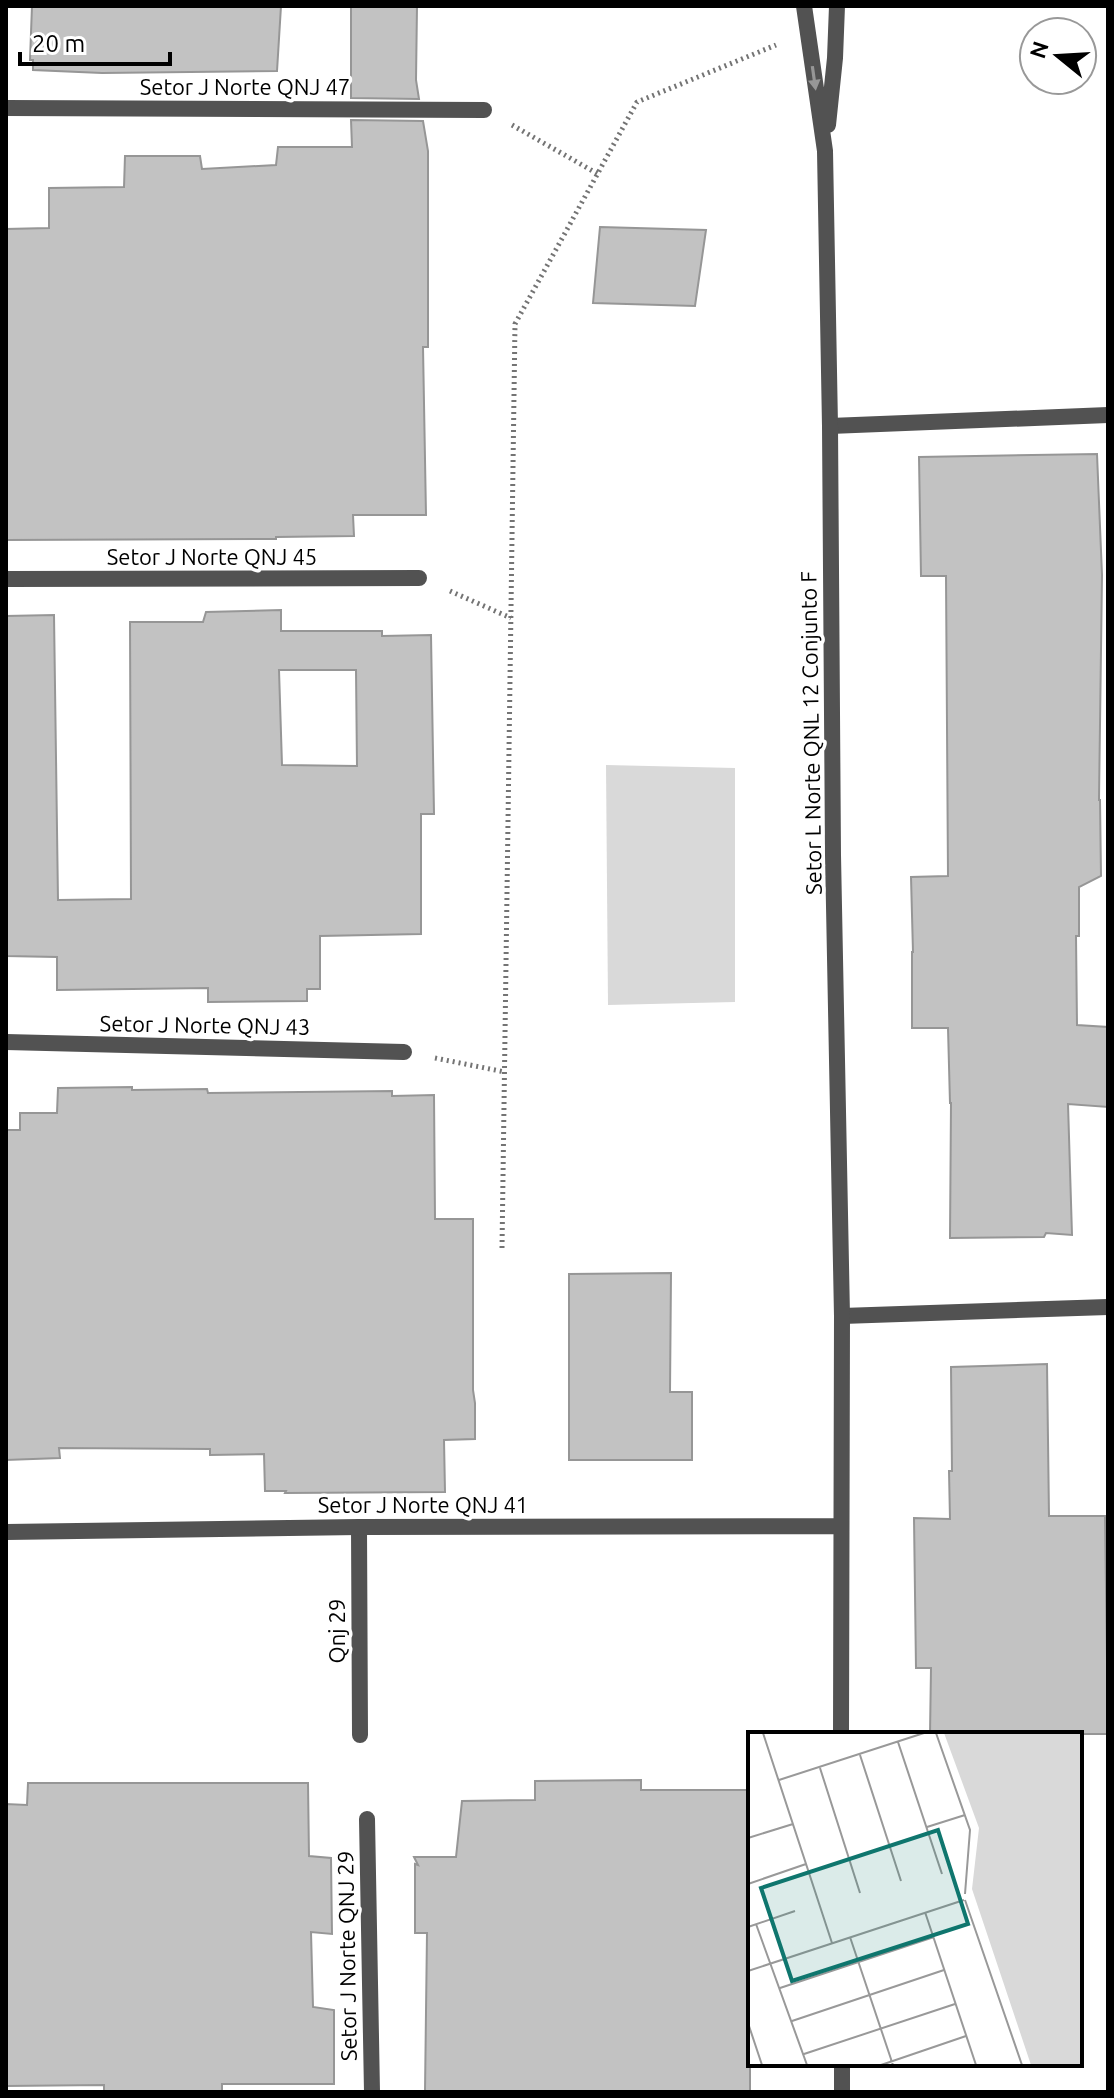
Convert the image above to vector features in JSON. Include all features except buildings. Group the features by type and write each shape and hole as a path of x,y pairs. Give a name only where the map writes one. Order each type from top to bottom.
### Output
{"street":[{"path":"804,6 825,151"},
{"path":"825,151 837,6"},
{"name":"Setor J Norte QNJ 47","path":"6,108 484,110"},
{"name":"Setor L Norte QNL 12 Conjunto F","path":"825,151 842,1316 841,1732"},
{"path":"830,426 1108,415"},
{"name":"Setor J Norte QNJ 45","path":"6,579 419,578"},
{"name":"Setor J Norte QNJ 43","path":"6,1042 404,1052"},
{"path":"842,1316 1108,1307"},
{"name":"Setor J Norte QNJ 41","path":"6,1532 359,1527 841,1526"},
{"name":"Qnj 29","path":"359,1527 360,1735"},
{"name":"Setor J Norte QNJ 29","path":"367,1819 372,2092"},
{"path":"842,2066 842,2092"}],"path":[{"path":"502,1248 515,324 637,102 808,32"},
{"path":"484,110 598,174"},
{"path":"419,578 511,618"},
{"path":"404,1052 505,1072"}],"shaded area":[{"path":"606,765 735,768 735,1002 608,1005"}]}
